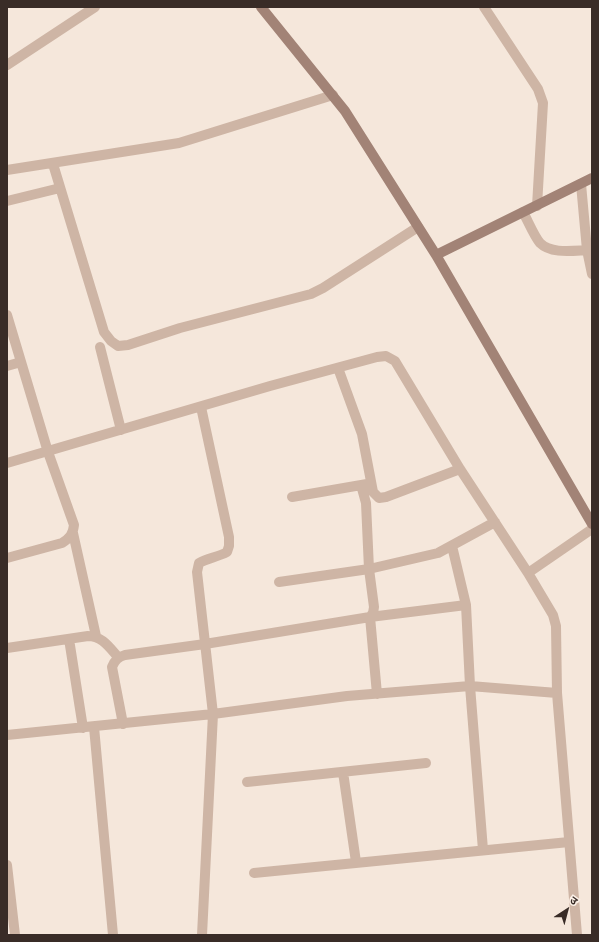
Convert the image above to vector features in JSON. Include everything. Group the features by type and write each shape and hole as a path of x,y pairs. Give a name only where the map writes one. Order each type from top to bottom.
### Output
{"street":[{"path":"261,7 345,110 436,255 592,524"},
{"path":"484,7 538,89 543,103 537,206"},
{"path":"7,65 93,8"},
{"path":"7,170 53,164 179,143 333,95"},
{"path":"53,164 104,332 111,341 118,346 128,345 180,328 311,294 323,288 418,227"},
{"path":"436,255 592,178"},
{"path":"581,184 592,274"},
{"path":"7,201 60,188"},
{"path":"523,212 540,242 548,249 560,251 590,250"},
{"path":"7,315 48,452 74,525 73,533 96,636 118,657"},
{"path":"100,347 121,430"},
{"path":"7,463 378,357 386,356 395,361 460,469 528,573 553,615 556,626 557,694 577,935"},
{"path":"7,366 21,362"},
{"path":"338,368 362,434 369,569 374,607 373,613 370,617 376,694"},
{"path":"201,407 229,537 228,552 220,556 206,559 199,563 197,572 213,714 202,935"},
{"path":"365,485 379,498 386,498 460,469"},
{"path":"292,497 365,485"},
{"path":"279,582 369,569 438,553 495,522"},
{"path":"528,573 592,529"},
{"path":"7,558 62,543 69,539 73,533"},
{"path":"452,546 466,605 470,686 483,850"},
{"path":"123,724 112,667 114,661 118,657 370,617 466,605"},
{"path":"7,648 96,636"},
{"path":"69,639 83,728"},
{"path":"7,735 213,714 347,696 470,686 557,694"},
{"path":"94,726 113,935"},
{"path":"247,782 426,763"},
{"path":"343,772 356,862"},
{"path":"254,873 569,842"},
{"path":"7,865 15,935"}]}
